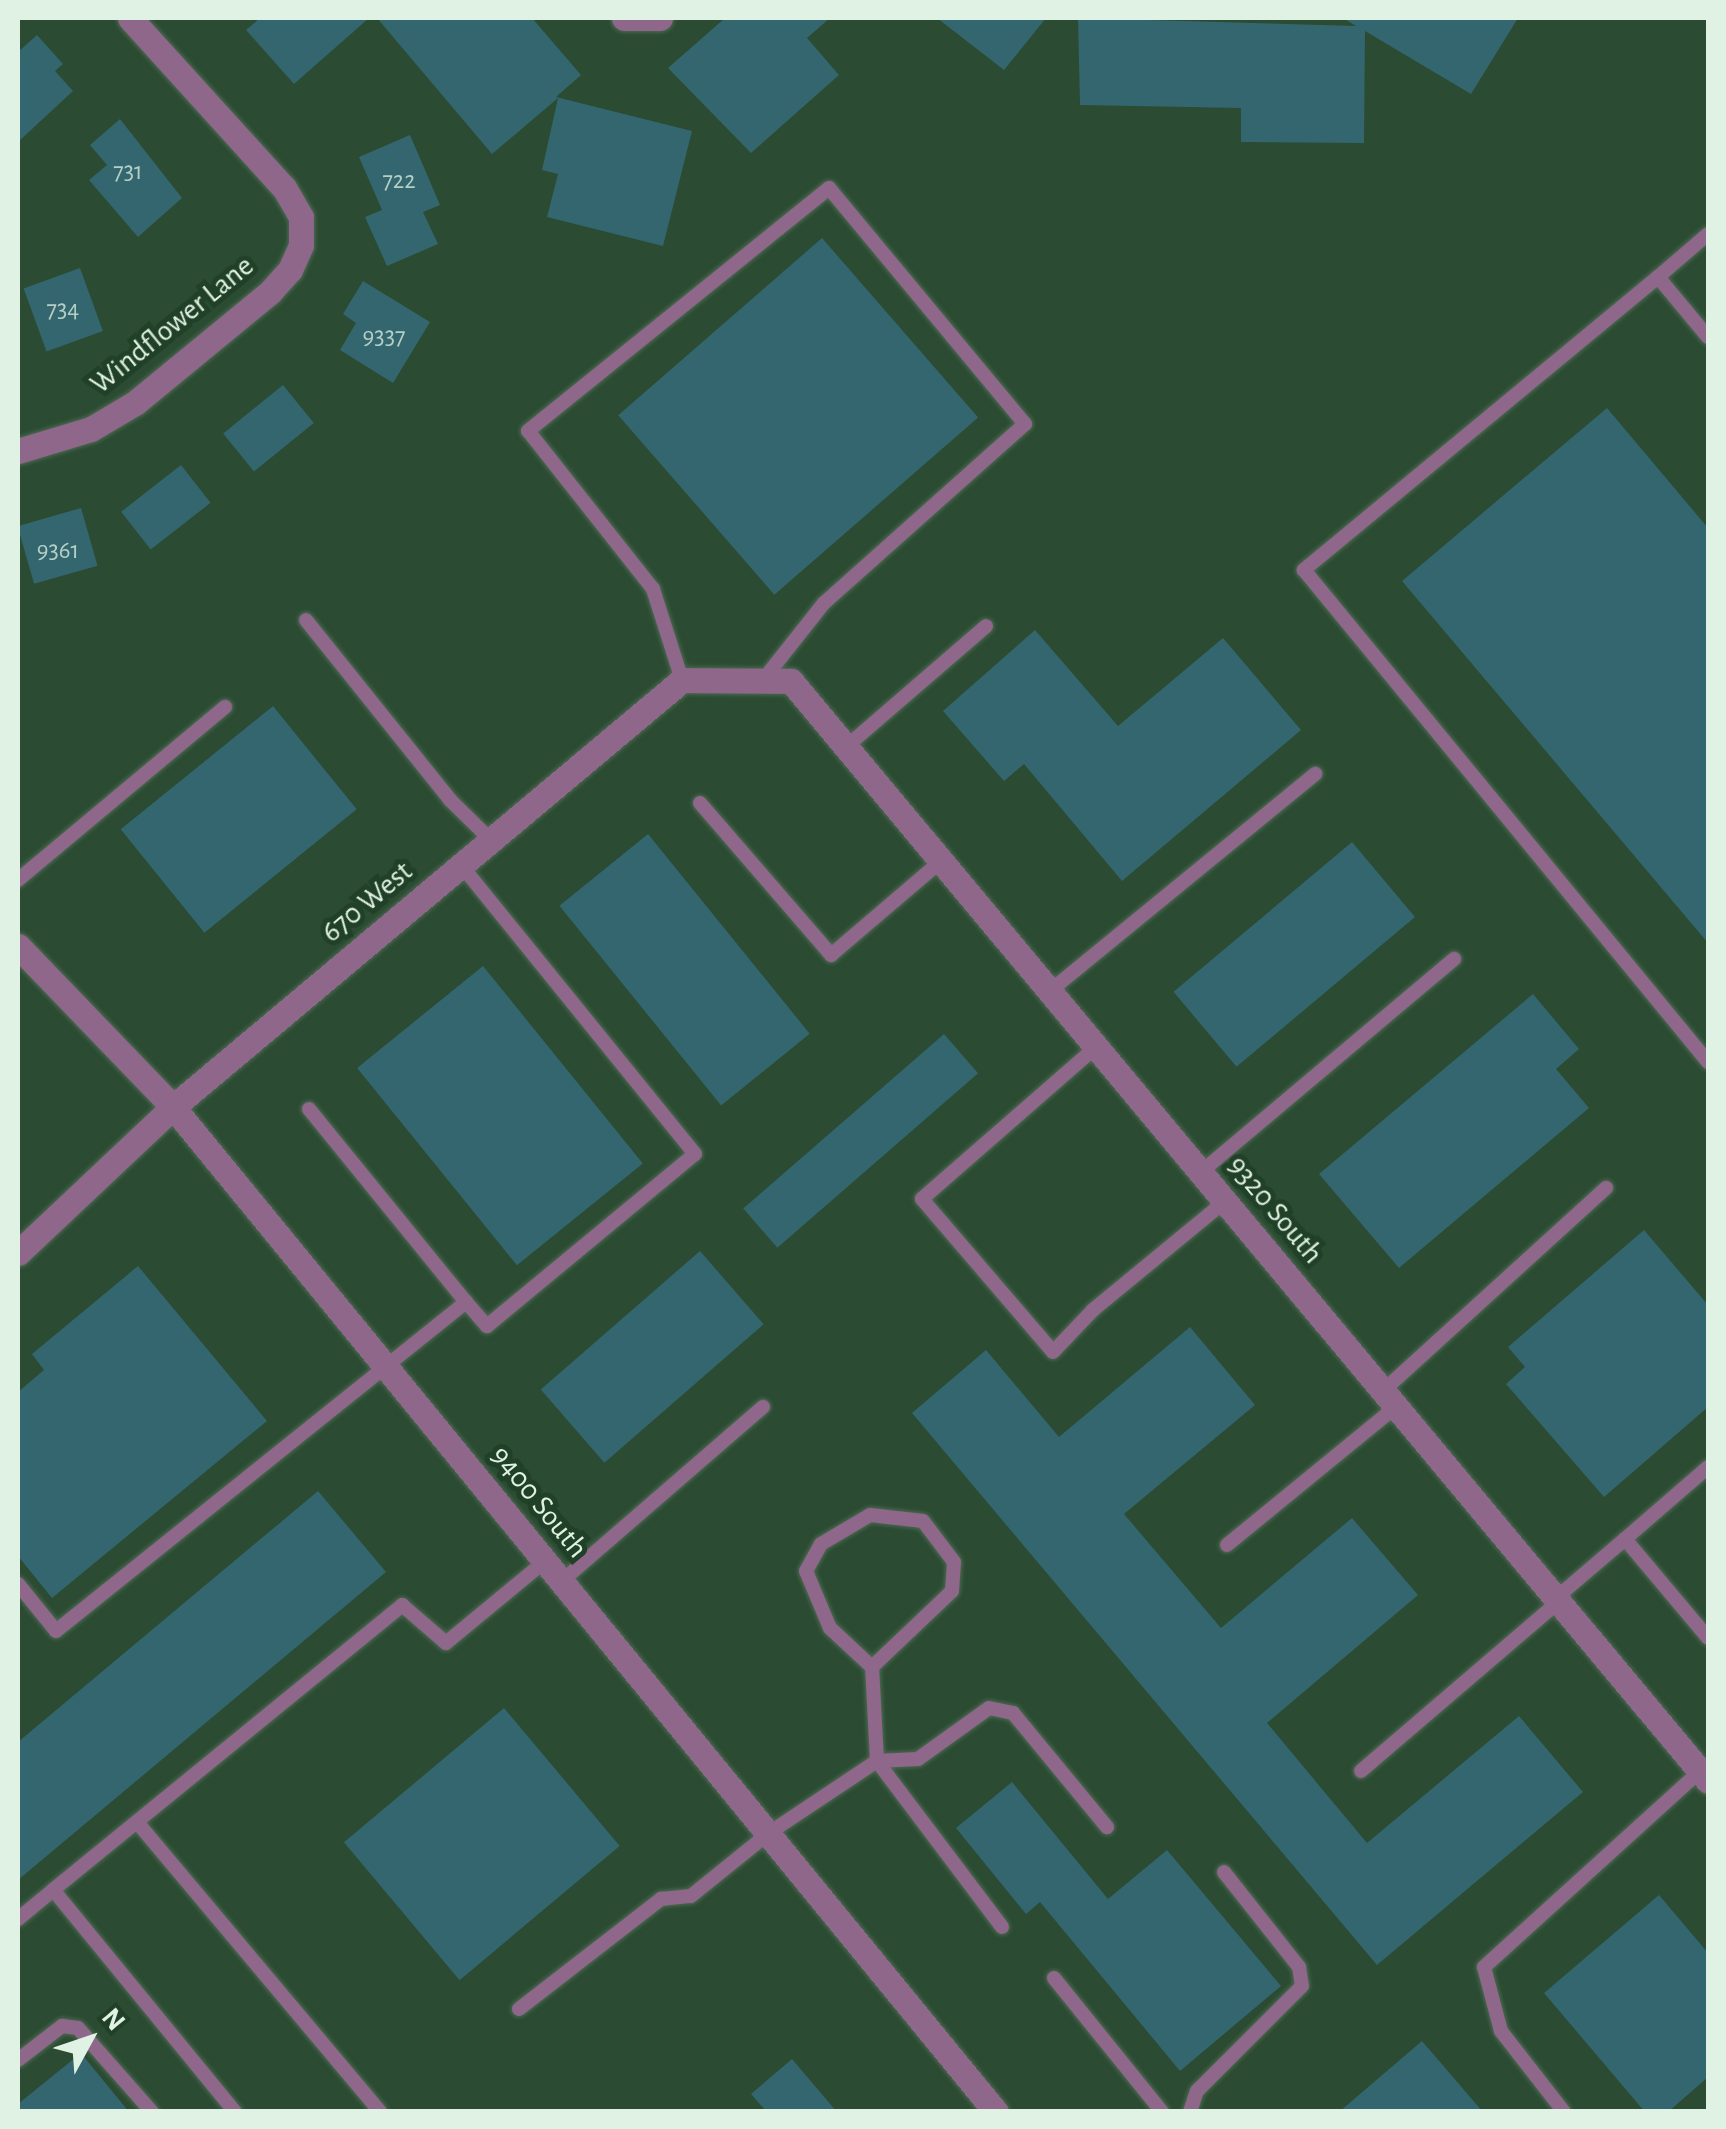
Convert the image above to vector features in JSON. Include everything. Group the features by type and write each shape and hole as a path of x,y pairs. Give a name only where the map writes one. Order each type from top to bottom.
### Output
{"street":[{"name":"Windflower Lane","path":"18,451 91,429 135,404 270,292 290,270 300,245 300,217 284,188 130,18"},
{"path":"624,18 660,18"},
{"path":"682,680 762,680"},
{"name":"670 West","path":"18,1253 173,1107 682,680"},
{"name":"9320 South","path":"762,680 791,681 1704,1776"},
{"name":"9400 South","path":"18,946 173,1107 996,2112"}],"lane":[{"path":"682,680 653,589 528,430 828,188 1025,424 824,604 762,680"},
{"path":"1708,234 1304,570 1708,1062"},
{"path":"1658,277 1708,337"},
{"path":"306,620 450,800 491,840"},
{"path":"846,747 986,626"},
{"path":"18,880 225,707"},
{"path":"1050,991 1315,774"},
{"path":"700,802 831,955 941,861"},
{"path":"308,1109 488,1326 695,1154 461,866"},
{"path":"1201,1172 1454,959"},
{"path":"1096,1047 922,1199 1054,1352 1225,1201"},
{"path":"1227,1545 1391,1397 1606,1188"},
{"path":"18,1584 56,1630 466,1302"},
{"path":"18,1919 402,1605 446,1643 554,1571 763,1408"},
{"path":"1361,1770 1708,1467"},
{"path":"872,1668 952,1591 954,1562 922,1521 870,1515 821,1544 806,1571 830,1628 872,1668 877,1761 1002,1928"},
{"path":"1625,1539 1708,1638"},
{"path":"519,2009 661,1898 692,1896 769,1833 877,1761 918,1759 989,1708 1013,1712 1107,1827"},
{"path":"1564,2112 1501,2031 1484,1967 1704,1776"},
{"path":"137,1822 380,2112"},
{"path":"1190,2112 1196,2091 1302,1986 1299,1967 1224,1872"},
{"path":"53,1890 235,2112"},
{"path":"1054,1978 1162,2112"},
{"path":"18,2060 62,2026 78,2028 152,2112"}],"building":[{"path":"260,18 369,18 294,84 246,30"},
{"path":"377,18 532,18 581,75 556,97 692,131 663,246 547,217 558,174 542,170 558,98 492,154"},
{"path":"725,18 830,18 807,38 839,75 751,153 668,68"},
{"path":"937,18 1046,18 1004,70"},
{"path":"1078,18 1356,26 1343,18 1518,18 1471,94 1365,31 1364,143 1241,142 1241,108 1080,105"},
{"path":"37,35 63,64 55,71 73,91 18,142 18,52"},
{"path":"120,119 182,198 138,237 89,180 107,165 90,145"},
{"path":"410,135 440,205 423,212 438,244 387,266 365,217 382,210 359,157"},
{"path":"822,238 978,418 774,595 618,415"},
{"path":"80,268 103,331 47,351 24,289"},
{"path":"363,281 430,322 393,383 340,350 356,323 343,314"},
{"path":"283,385 314,423 254,472 223,433"},
{"path":"1607,408 1708,528 1708,943 1402,581"},
{"path":"181,465 211,503 151,550 121,512"},
{"path":"81,508 98,566 34,584 18,526"},
{"path":"1035,630 1118,726 1223,638 1301,730 1122,881 1024,764 1004,781 943,711"},
{"path":"273,706 357,809 204,933 121,829"},
{"path":"648,834 810,1034 721,1105 559,906"},
{"path":"1352,842 1415,917 1237,1067 1174,992"},
{"path":"483,966 643,1163 517,1265 357,1068"},
{"path":"1533,994 1579,1049 1556,1069 1589,1108 1399,1268 1319,1174"},
{"path":"944,1034 978,1073 777,1248 743,1209"},
{"path":"1644,1230 1708,1305 1708,1407 1604,1497 1506,1384 1525,1367 1508,1347"},
{"path":"700,1251 764,1324 604,1463 541,1389"},
{"path":"138,1266 267,1421 52,1598 18,1556 18,1392 44,1370 32,1354"},
{"path":"1190,1327 1255,1405 1124,1514 1221,1628 1352,1518 1418,1595 1267,1723 1367,1843 1519,1716 1583,1792 1377,1965 912,1413 986,1350 1059,1437"},
{"path":"318,1491 386,1572 18,1880 18,1742"},
{"path":"504,1708 620,1846 460,1980 344,1842"},
{"path":"1012,1782 1108,1899 1167,1850 1281,1986 1180,2071 1040,1902 1026,1914 956,1828"},
{"path":"1659,1895 1708,1953 1708,2077 1668,2112 1645,2112 1544,1993"},
{"path":"1422,2041 1483,2112 1339,2112"},
{"path":"81,2053 129,2112 18,2112 18,2104"},
{"path":"792,2059 837,2112 767,2112 751,2094"}]}
